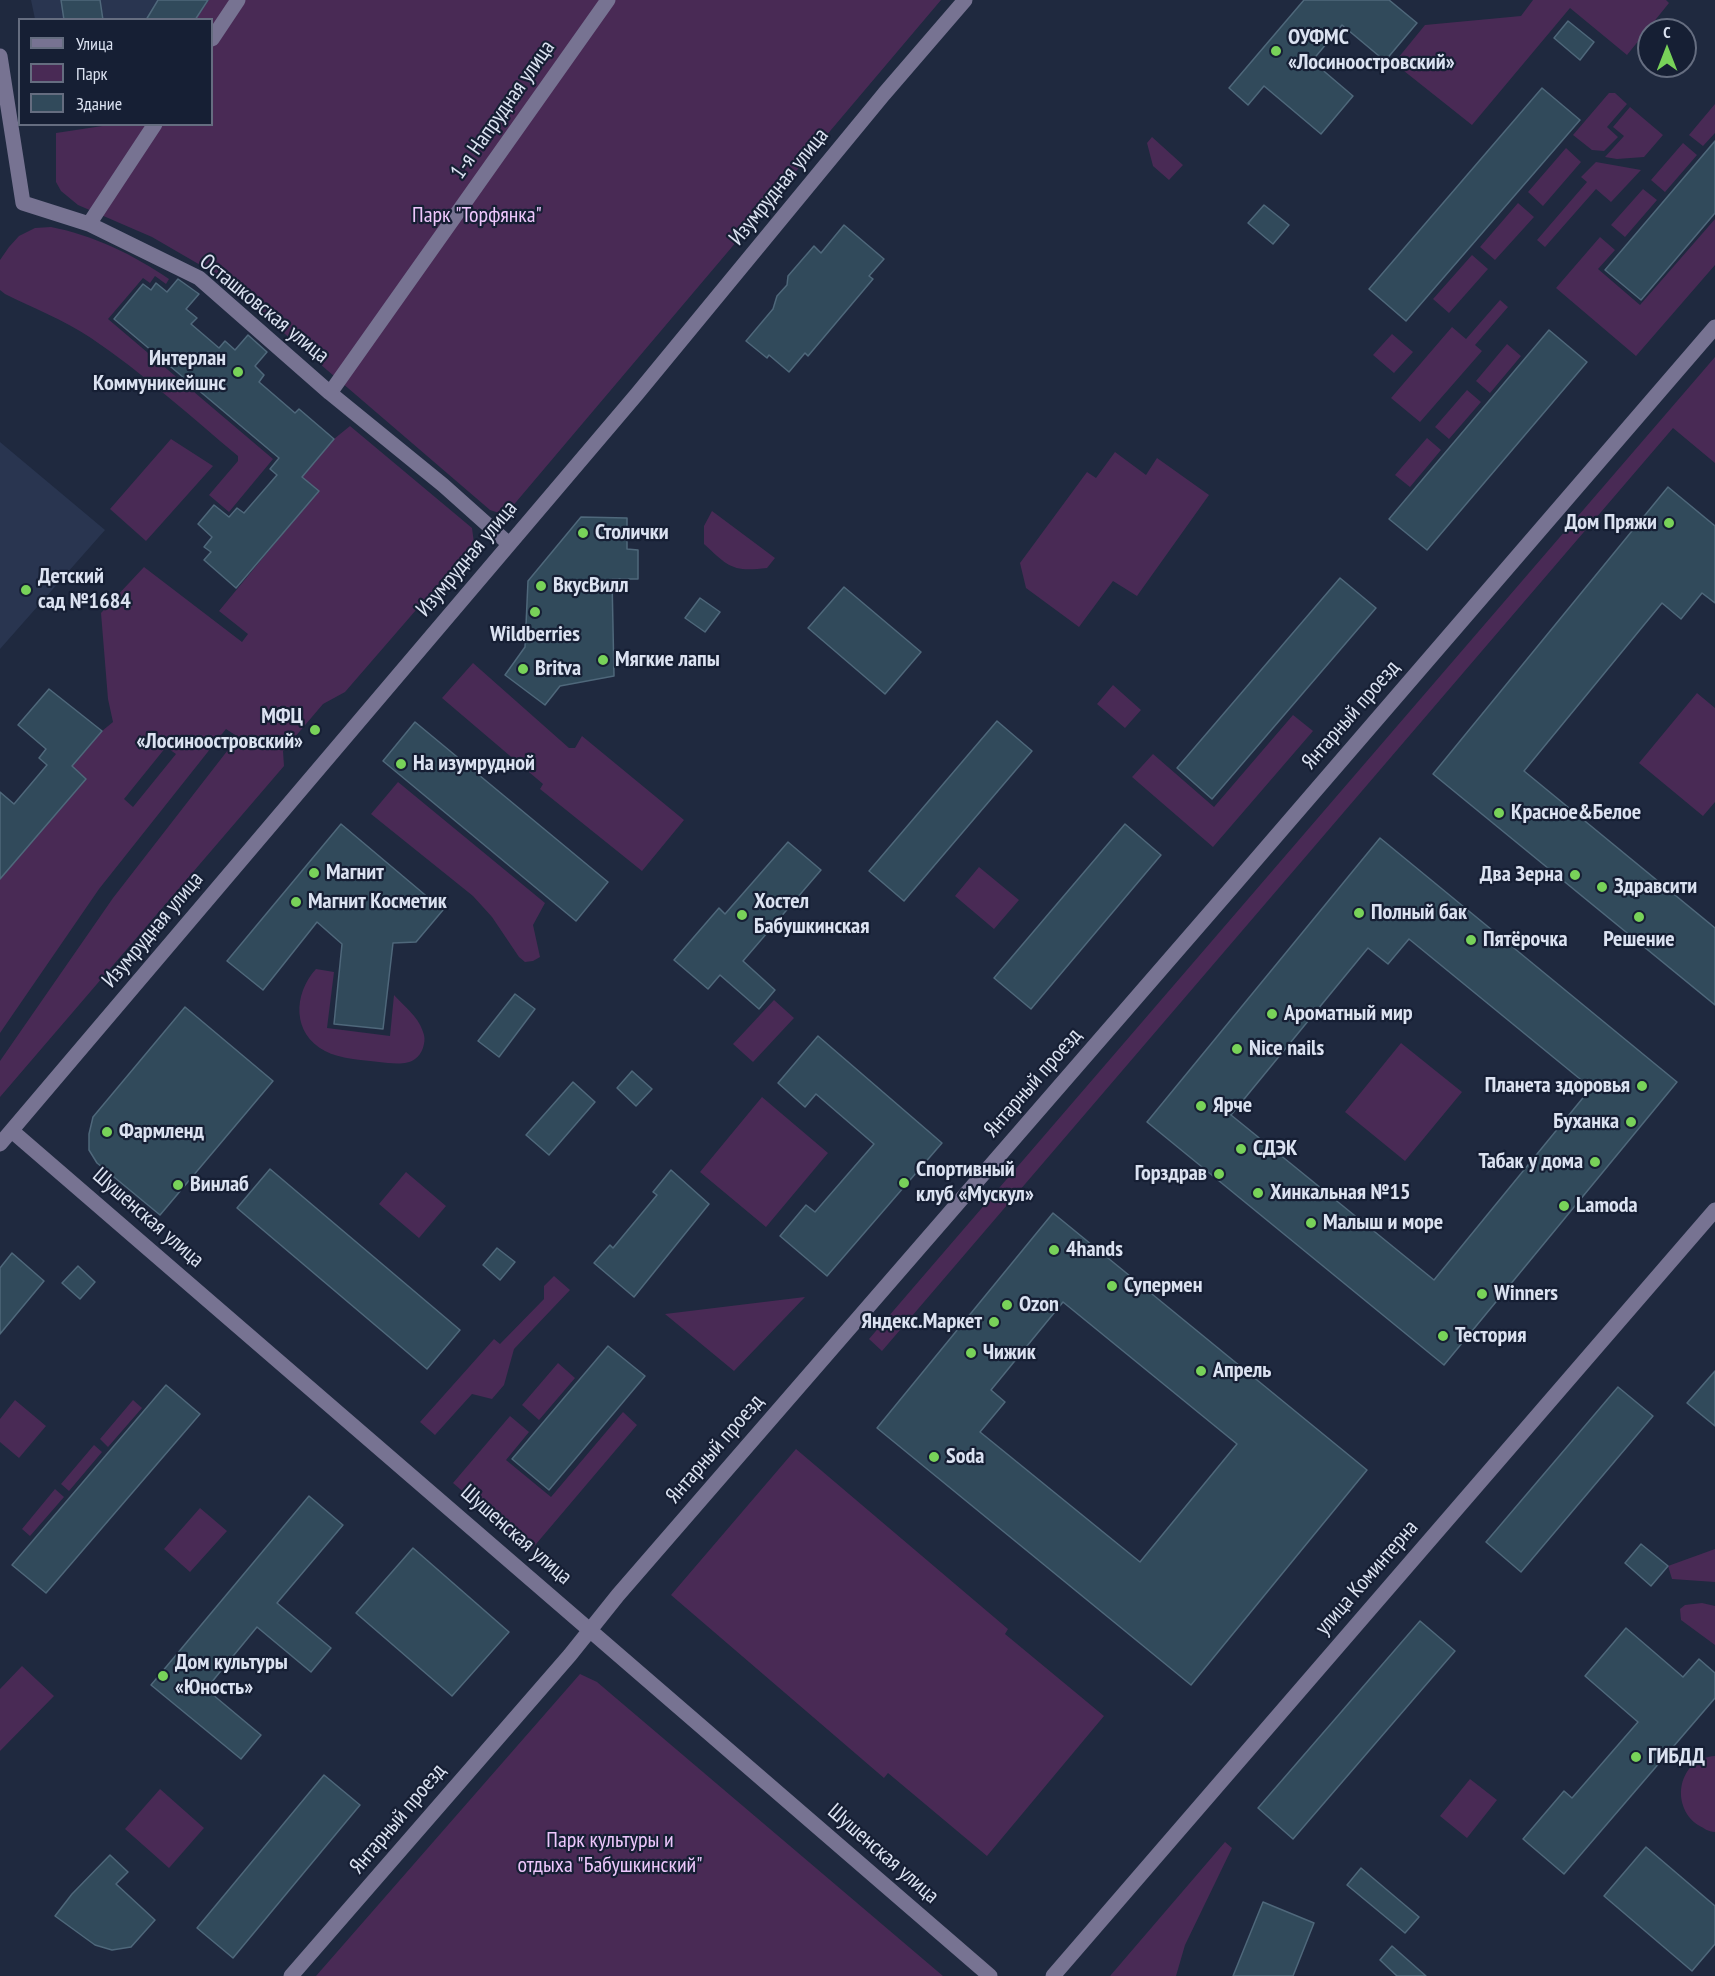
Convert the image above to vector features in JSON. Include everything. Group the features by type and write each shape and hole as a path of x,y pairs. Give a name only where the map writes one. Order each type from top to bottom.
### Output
{"street":[{"path":"213,38 238,0"},
{"name":"1-я Напрудная улица","path":"330,393 608,0"},
{"name":"Изумрудная улица","path":"0,1144 637,394 879,100 965,0"},
{"name":"Осташковская улица","path":"0,56 23,203 89,224 199,278 330,393 443,485 509,544"},
{"path":"89,224 154,126"},
{"name":"Янтарный проезд","path":"291,1976 1715,327"},
{"name":"Шушенская улица","path":"12,1131 990,1976"},
{"name":"улица Коминтерна","path":"1053,1976 1715,1210"}],"shaded area":[{"path":"31,0 209,0 197,18 35,18"},
{"name":"Детский сад №1684","path":"0,442 105,530 0,649"}],"green space":[{"name":"Парк \"Торфянка\"","path":"209,0 941,0 511,508 499,513 490,510 214,273 152,237 78,205 61,191 56,182 56,133 102,126 213,126 213,18 197,18"},
{"path":"1533,0 1666,0 1669,3 1657,18 1637,18 1637,43 1627,55 1570,8 1472,125 1394,63 1425,25 1521,16"},
{"path":"1609,93 1615,93 1627,104 1607,127 1618,137 1604,151 1592,150 1573,135"},
{"path":"1715,104 1715,133 1703,146 1689,135"},
{"path":"1630,107 1663,135 1644,157 1617,159 1605,157 1624,136 1613,127"},
{"path":"1152,137 1183,165 1169,180 1153,166 1147,143"},
{"path":"1683,143 1697,155 1665,192 1651,180"},
{"path":"1566,148 1581,162 1543,206 1528,192"},
{"path":"1596,162 1641,170 1611,202 1596,189 1545,247 1537,240 1587,182 1581,177"},
{"path":"1643,189 1657,200 1625,237 1611,225"},
{"path":"1518,203 1534,217 1495,260 1480,247"},
{"path":"1715,219 1715,265 1636,356 1556,288 1600,237 1615,250 1598,269 1640,305"},
{"path":"51,227 82,235 113,247 169,279 166,284 155,276 150,283 143,278 108,319 273,459 229,512 209,495 238,461 238,456 110,351 70,326 0,290 0,260 9,247 19,236 35,228"},
{"path":"1472,255 1488,269 1449,313 1433,299"},
{"path":"1500,300 1508,307 1475,345 1482,351 1420,422 1391,398 1452,327 1466,339"},
{"path":"1392,334 1413,352 1394,373 1373,355"},
{"path":"1507,344 1521,356 1490,393 1476,381"},
{"path":"1715,357 1715,463 1673,428 882,1351 869,1339"},
{"path":"1467,390 1481,402 1449,439 1435,427"},
{"path":"350,426 472,528 474,543 345,692 323,704 283,751 284,766 0,1097 0,1061 113,898 238,737 226,729 99,889 0,1033 0,879 85,779 71,766 113,722 108,699 101,613 144,567 242,642 248,634 219,611 318,491 301,476 334,439","holes":["166,747 176,754 133,807 124,799"]},
{"path":"1427,438 1441,450 1410,487 1395,475"},
{"path":"171,439 213,466 146,541 110,509"},
{"path":"1115,452 1146,475 1157,458 1209,495 1137,596 1113,581 1079,627 1026,588 1020,563 1087,472 1096,478"},
{"path":"712,511 775,558 767,568 746,569 732,566 704,544 704,526"},
{"path":"473,663 569,748 575,748 582,736 684,820 642,871 540,789 543,784 442,698"},
{"path":"1113,685 1141,710 1125,728 1097,704"},
{"path":"1697,693 1715,708 1715,802 1703,816 1639,763"},
{"path":"1293,715 1313,731 1213,847 1132,777 1153,754 1214,807"},
{"path":"398,782 545,903 533,925 540,957 525,962 519,957 492,917 473,896 371,814"},
{"path":"979,867 1019,900 994,929 955,896"},
{"path":"316,969 334,972 327,1028 390,1036 394,995 412,1013 422,1029 424,1045 417,1057 403,1063 358,1060 331,1054 314,1044 306,1035 302,1024 300,1001 308,979"},
{"path":"774,1000 794,1018 753,1062 733,1044"},
{"path":"1401,1043 1462,1092 1405,1161 1345,1112"},
{"path":"762,1097 828,1153 766,1227 700,1172"},
{"path":"406,1172 446,1206 419,1238 379,1204"},
{"path":"554,1276 570,1290 514,1349 504,1385 492,1399 472,1394 435,1435 420,1422 494,1339 500,1344 544,1299 544,1286"},
{"path":"805,1297 734,1371 665,1314"},
{"path":"558,1363 575,1378 539,1420 522,1405"},
{"path":"15,1400 46,1426 19,1458 0,1442 0,1419"},
{"path":"133,1400 142,1408 108,1447 100,1439"},
{"path":"623,1412 637,1425 531,1550 453,1483 510,1416 529,1432 506,1460 551,1497"},
{"path":"94,1445 102,1452 69,1491 61,1484"},
{"path":"796,1449 1008,1629 1005,1634 1104,1716 987,1856 888,1773 884,1778 671,1595"},
{"path":"55,1489 64,1497 30,1536 22,1529"},
{"path":"200,1508 227,1531 190,1572 164,1549"},
{"path":"1715,1549 1715,1582 1672,1579 1668,1566"},
{"path":"1702,1603 1715,1606 1715,1645 1681,1620 1680,1609 1685,1605"},
{"path":"22,1666 54,1696 0,1751 0,1689"},
{"name":"Парк культуры и отдыха \"Бабушкинский\"","path":"580,1674 597,1682 943,1976 316,1976"},
{"path":"1715,1756 1715,1832 1698,1825 1689,1816 1683,1806 1681,1795 1686,1773 1703,1759"},
{"path":"1470,1779 1497,1800 1467,1838 1440,1816"},
{"path":"160,1789 204,1828 169,1868 125,1829"},
{"path":"1225,1842 1232,1848 1185,1945 1176,1976 1110,1976"}],"building":[{"path":"61,0 100,0 103,18 64,18"},
{"path":"158,0 208,0 196,18 147,18"},
{"path":"1304,0 1389,0 1417,23 1385,61 1342,25 1312,61 1353,96 1321,134 1264,86 1248,105 1229,88"},
{"path":"1568,21 1594,42 1580,60 1554,38"},
{"path":"1542,88 1580,120 1406,321 1369,289"},
{"path":"1715,141 1715,213 1641,300 1605,270"},
{"path":"1264,205 1289,225 1273,244 1248,223"},
{"path":"844,225 884,259 869,276 873,279 808,356 805,353 789,372 769,355 767,358 746,341 773,309 777,296 787,285 788,276 814,246 821,253"},
{"path":"178,279 199,294 186,309 197,318 191,324 219,348 225,341 235,350 248,335 267,352 255,366 264,375 259,382 295,413 299,409 334,439 302,477 319,491 236,588 204,560 211,552 204,547 212,537 198,524 214,505 229,517 237,508 244,513 277,475 270,469 279,458 114,319 143,284 151,290 156,283 167,292"},
{"path":"1549,330 1587,362 1427,550 1389,519"},
{"path":"1668,487 1715,526 1715,603 1702,593 1681,619 1662,603 1524,771 1715,928 1715,1005 1433,774"},
{"path":"581,517 627,518 627,549 638,550 638,579 612,579 614,676 560,686 545,705 505,675 525,647 528,581"},
{"path":"1340,578 1376,608 1212,799 1177,768"},
{"path":"844,587 921,652 885,694 808,628"},
{"path":"700,598 720,612 705,632 685,618"},
{"path":"49,689 102,731 72,766 86,779 0,879 0,792 14,804 47,765 39,758 46,749 18,725"},
{"path":"997,721 1032,751 904,901 869,871"},
{"path":"415,722 608,882 576,921 383,761"},
{"path":"341,824 443,910 416,942 393,943 383,1029 334,1024 342,944 317,922 263,990 227,961"},
{"path":"1125,824 1161,855 1031,1009 994,978"},
{"path":"1380,838 1677,1082 1444,1365 1147,1122","holes":["1409,939 1591,1088 1434,1280 1231,1115 1368,948 1388,964"]},
{"path":"788,842 821,870 743,961 775,990 759,1009 720,975 708,989 674,960 719,908 725,914"},
{"path":"515,994 535,1009 499,1057 478,1041"},
{"path":"185,1007 273,1081 160,1215 97,1163 89,1150 89,1134 93,1117"},
{"path":"818,1036 942,1143 827,1276 780,1236 806,1205 815,1212 874,1144 816,1094 805,1107 778,1083"},
{"path":"632,1071 652,1089 636,1106 617,1088"},
{"path":"573,1082 595,1102 549,1155 526,1135"},
{"path":"270,1169 460,1330 427,1369 237,1208"},
{"path":"671,1170 709,1204 634,1297 594,1263 610,1245 613,1248 657,1195 653,1192"},
{"path":"1053,1213 1367,1470 1191,1685 877,1428","holes":["1063,1302 1237,1444 1140,1562 980,1432 1005,1402 991,1390"]},
{"path":"497,1248 515,1262 500,1280 483,1265"},
{"path":"12,1253 44,1281 0,1334 0,1268"},
{"path":"78,1266 95,1282 80,1299 62,1283"},
{"path":"608,1346 645,1376 549,1490 512,1459"},
{"path":"1715,1371 1715,1426 1687,1403"},
{"path":"166,1385 200,1414 46,1593 12,1565"},
{"path":"1618,1387 1653,1416 1521,1572 1486,1542"},
{"path":"309,1496 343,1525 277,1603 331,1648 311,1672 257,1627 206,1689 261,1735 241,1759 151,1685"},
{"path":"1641,1544 1668,1566 1651,1586 1625,1563"},
{"path":"413,1548 509,1632 452,1696 356,1613"},
{"path":"1420,1621 1455,1651 1293,1839 1258,1808"},
{"name":"ГИБДД","path":"1626,1628 1683,1677 1699,1659 1715,1673 1715,1698 1564,1874 1523,1839 1564,1791 1572,1798 1638,1722 1585,1676"},
{"path":"324,1775 360,1805 233,1958 197,1928"},
{"path":"1646,1847 1715,1906 1715,1944 1692,1971 1604,1896"},
{"path":"110,1855 128,1872 116,1884 155,1920 131,1947 112,1950 95,1945 55,1916 72,1894"},
{"path":"1361,1868 1419,1917 1405,1933 1347,1885"},
{"path":"1263,1902 1314,1923 1293,1976 1233,1976"},
{"path":"1392,1946 1426,1976 1397,1976 1380,1960"}],"place":[{"name":"ОУФМС «Лосиноостровский»","path":"1276,51"},
{"name":"Интерлан Коммуникейшнс","path":"238,372"},
{"name":"Дом Пряжи","path":"1669,523"},
{"name":"Столички","path":"583,533"},
{"name":"ВкусВилл","path":"541,586"},
{"name":"Детский сад №1684","path":"26,590"},
{"name":"Wildberries","path":"535,612"},
{"name":"Мягкие лапы","path":"603,660"},
{"name":"Britva","path":"523,669"},
{"name":"МФЦ «Лосиноостровский»","path":"315,730"},
{"name":"На изумрудной","path":"401,764"},
{"name":"Красное&Белое","path":"1499,813"},
{"name":"Магнит","path":"314,873"},
{"name":"Два Зерна","path":"1575,875"},
{"name":"Здравсити","path":"1602,887"},
{"name":"Магнит Косметик","path":"296,902"},
{"name":"Полный бак","path":"1359,913"},
{"name":"Хостел Бабушкинская","path":"742,915"},
{"name":"Решение","path":"1639,917"},
{"name":"Пятёрочка","path":"1471,940"},
{"name":"Ароматный мир","path":"1272,1014"},
{"name":"Nice nails","path":"1237,1049"},
{"name":"Планета здоровья","path":"1642,1086"},
{"name":"Ярче","path":"1201,1106"},
{"name":"Буханка","path":"1631,1122"},
{"name":"Фармленд","path":"107,1132"},
{"name":"СДЭК","path":"1241,1149"},
{"name":"Табак у дома","path":"1595,1162"},
{"name":"Горздрав","path":"1219,1174"},
{"name":"Спортивный клуб «Мускул»","path":"904,1183"},
{"name":"Винлаб","path":"178,1185"},
{"name":"Хинкальная №15","path":"1258,1193"},
{"name":"Lamoda","path":"1564,1206"},
{"name":"Малыш и море","path":"1311,1223"},
{"name":"4hands","path":"1054,1250"},
{"name":"Супермен","path":"1112,1286"},
{"name":"Winners","path":"1482,1294"},
{"name":"Ozon","path":"1007,1305"},
{"name":"Яндекс.Маркет","path":"994,1322"},
{"name":"Тестория","path":"1443,1336"},
{"name":"Чижик","path":"971,1353"},
{"name":"Апрель","path":"1201,1371"},
{"name":"Soda","path":"934,1457"},
{"name":"Дом культуры «Юность»","path":"163,1676"},
{"name":"ГИБДД","path":"1636,1757"}]}
